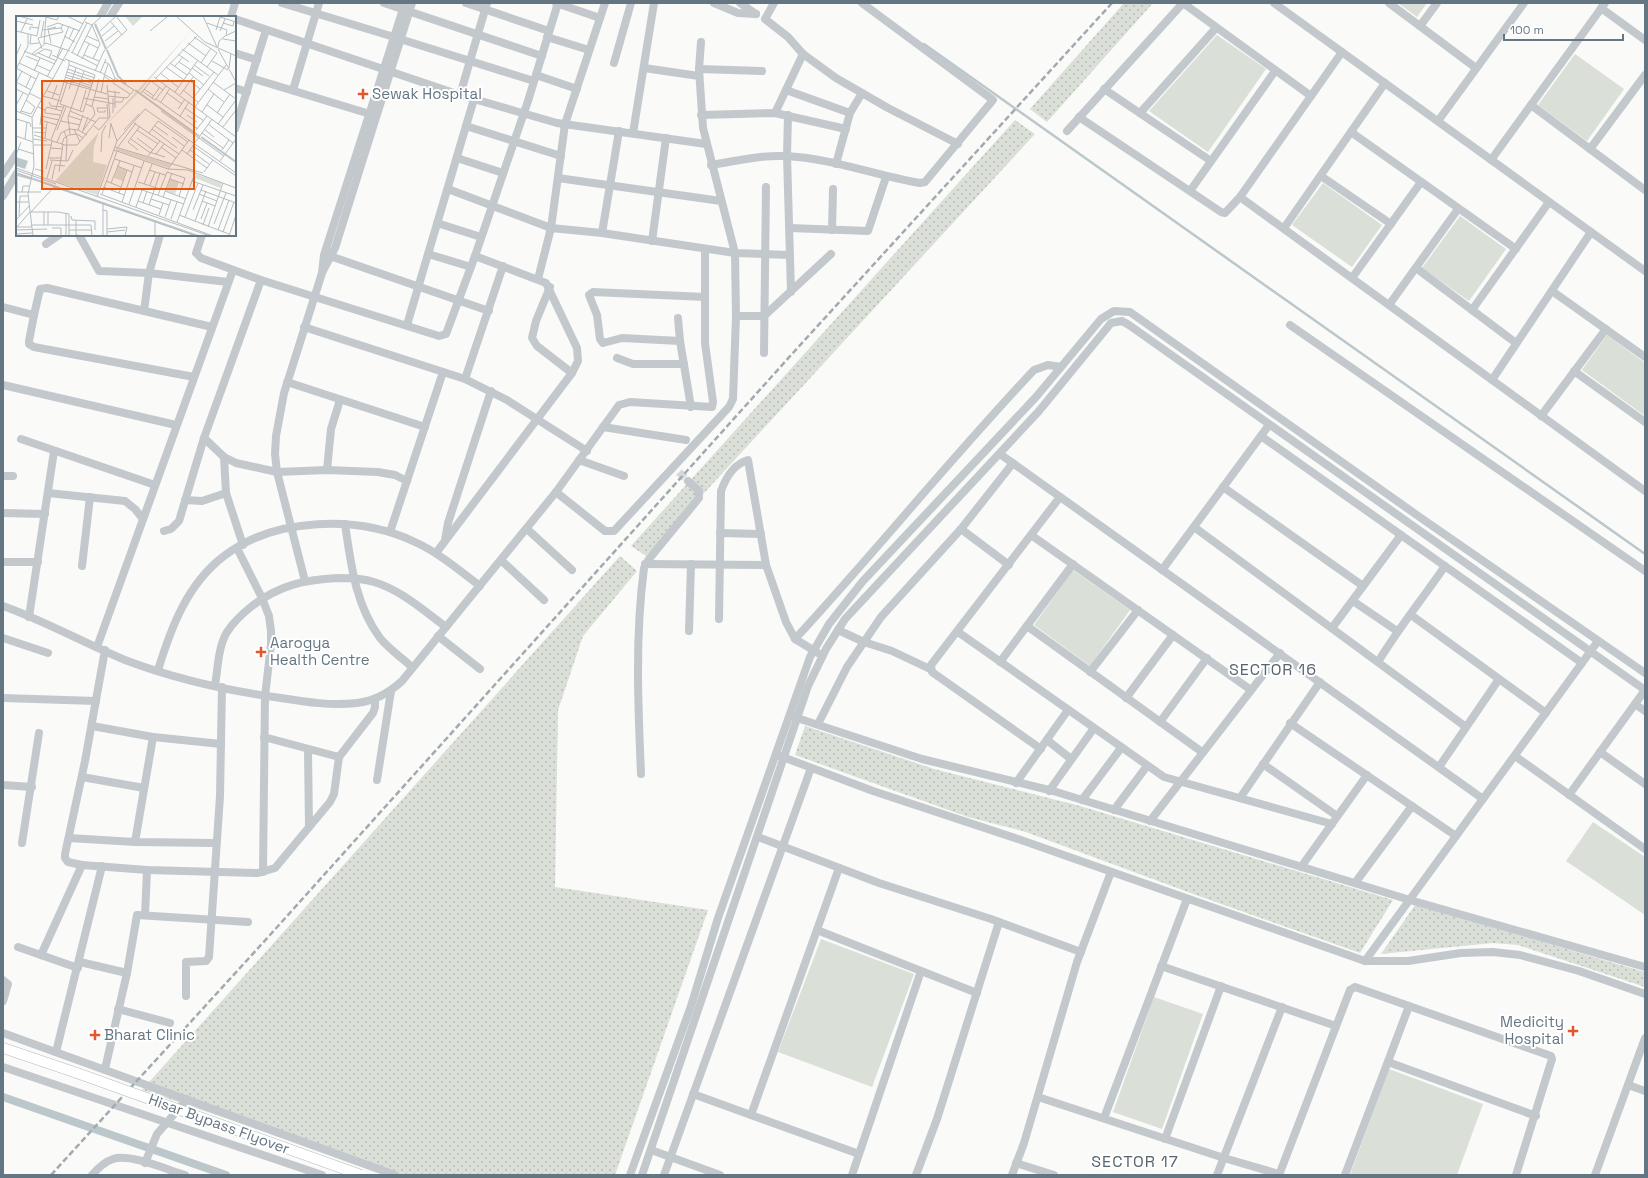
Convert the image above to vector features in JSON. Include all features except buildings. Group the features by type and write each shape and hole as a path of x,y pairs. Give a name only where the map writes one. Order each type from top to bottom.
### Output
{"main road":[{"name":"Hisar Bypass Flyover","path":"3,1048 361,1175"}],"street":[{"path":"101,16 108,3"},
{"path":"111,16 119,3"},
{"path":"231,16 235,3"},
{"path":"282,3 470,61 577,89"},
{"path":"293,90 319,3"},
{"path":"384,3 407,6 478,35 542,56"},
{"path":"466,3 486,6 548,34 589,50"},
{"path":"202,236 197,249 197,256 260,280 443,336 447,331 482,238 535,78 557,3 600,18"},
{"path":"538,279 551,228 565,124 605,3"},
{"path":"614,63 631,3"},
{"path":"633,133 654,3"},
{"path":"714,3 738,13 756,14 740,3"},
{"path":"774,3 765,19 788,36 803,54 836,78 958,144"},
{"path":"712,165 757,157 787,156 816,160 886,177 923,183 958,144 991,103 992,98 862,3"},
{"path":"1274,3 1645,271"},
{"path":"1389,3 1476,68"},
{"path":"1420,26 1437,3"},
{"path":"1438,121 1524,3"},
{"path":"1067,131 1180,4 1185,4 1311,96"},
{"path":"305,581 277,472 275,454 276,436 287,382 407,6"},
{"path":"460,94 486,6"},
{"path":"1491,160 1603,6 1645,40"},
{"path":"236,19 474,99 523,113 565,124 706,144"},
{"path":"1140,113 1216,28"},
{"path":"236,124 266,30"},
{"path":"556,492 605,531 610,532 618,529 676,470 729,407 733,399 736,316 735,254 706,144 701,115 699,72 701,42"},
{"path":"1079,117 1221,212 1225,213 1240,197 1342,52"},
{"path":"236,53 257,60"},
{"path":"775,113 803,54"},
{"path":"644,68 699,72 762,71"},
{"path":"367,133 370,114 387,69"},
{"path":"1190,191 1275,71"},
{"path":"1590,149 1645,75"},
{"path":"251,78 370,114"},
{"path":"1284,228 1385,83"},
{"path":"236,88 247,92"},
{"path":"1104,89 1211,161"},
{"path":"786,90 850,113"},
{"path":"836,164 850,113 862,93"},
{"path":"406,325 474,99"},
{"path":"1531,105 1644,188"},
{"path":"701,115 775,113 846,129"},
{"path":"788,115 787,156 790,228 790,292"},
{"path":"466,126 561,156"},
{"path":"602,234 619,131"},
{"path":"1351,132 1516,249"},
{"path":"652,241 660,192 666,138"},
{"path":"3,174 16,154"},
{"path":"457,158 503,173"},
{"path":"8,166 16,171"},
{"path":"3,196 16,174"},
{"path":"1321,176 1391,224"},
{"path":"790,228 868,231 886,177"},
{"path":"558,178 721,201"},
{"path":"1352,278 1421,182"},
{"path":"764,353 766,186"},
{"path":"448,189 492,207 551,228 652,241 735,254 790,255"},
{"path":"832,230 833,189"},
{"path":"1240,197 1644,490"},
{"path":"1472,310 1549,202"},
{"path":"1389,305 1458,209"},
{"path":"437,223 482,238"},
{"path":"1492,380 1591,232"},
{"path":"46,244 58,236"},
{"path":"79,236 99,271 149,273 228,282"},
{"path":"144,311 149,273 160,236"},
{"path":"3,606 126,660 218,686 265,696 314,703 336,704 358,703 375,699 391,691 502,561 587,451 615,409 623,402 708,408 713,405 705,343 705,249"},
{"path":"428,254 471,267"},
{"path":"736,316 764,316 830,254"},
{"path":"328,256 489,311"},
{"path":"436,553 572,373 578,361 577,348 550,287 538,279 475,256"},
{"path":"465,379 503,266"},
{"path":"1416,268 1516,343"},
{"path":"232,270 143,519 101,649 92,726 65,858 68,862 82,865 147,870 263,872 275,868 332,798 338,757 373,713 375,699"},
{"path":"164,531 171,529 179,521 204,438 260,280"},
{"path":"550,287 536,321 532,338 537,346 572,373"},
{"path":"194,377 34,347 29,344 29,341 40,290 43,288 212,327"},
{"path":"1552,291 1645,357"},
{"path":"680,341 622,338 605,343 600,342 597,315 590,295 593,292 705,297"},
{"path":"3,307 34,315"},
{"path":"1114,312 1116,322"},
{"path":"642,1175 758,837 784,757 793,716 813,651 829,624 863,581 1031,403 1101,319 1114,312 1130,312 1421,518 1645,673"},
{"path":"678,318 680,341 691,407"},
{"path":"630,1175 691,1006 718,918 776,754 822,656 845,619 1040,411 1111,323 1122,321 1129,325 1645,690 1569,795"},
{"path":"1290,325 1645,571"},
{"path":"304,328 465,379 492,391 537,418 587,451"},
{"path":"1541,416 1606,329"},
{"path":"617,358 633,364 684,364"},
{"path":"795,639 872,554 942,471 1034,370 1048,365 1060,367"},
{"path":"1574,371 1645,422"},
{"path":"390,532 443,372"},
{"path":"287,382 425,427"},
{"path":"3,385 176,425"},
{"path":"445,543 448,523 492,391"},
{"path":"327,470 331,429 340,400"},
{"path":"1162,570 1269,425"},
{"path":"603,426 686,440"},
{"path":"1261,436 1582,664"},
{"path":"204,438 224,457 236,463 277,472 327,470 378,472 395,475 407,481"},
{"path":"21,439 155,485"},
{"path":"30,617 54,451"},
{"path":"1000,454 1483,799"},
{"path":"224,457 226,493 240,547 269,616 271,645 265,696 263,872"},
{"path":"580,460 624,476"},
{"path":"719,619 720,498 724,483 736,465 748,460 766,565 789,631 795,639 822,656"},
{"path":"818,724 847,667 881,617 961,529 1013,463"},
{"path":"3,476 13,476"},
{"path":"641,774 638,705 638,635 646,564 699,498 700,493 688,481"},
{"path":"1223,487 1363,586"},
{"path":"48,493 125,501 135,509 143,519"},
{"path":"185,500 202,501 226,493"},
{"path":"82,566 90,497"},
{"path":"930,669 931,665 958,632 1060,497"},
{"path":"3,512 45,514"},
{"path":"158,670 170,631 179,611 192,591 224,556 265,535 291,528 320,524 345,524 390,532 414,541 436,553 480,586"},
{"path":"345,524 353,578 362,604 381,639 412,667"},
{"path":"1194,527 1466,727"},
{"path":"527,529 572,570"},
{"path":"961,529 1009,565"},
{"path":"720,533 760,534"},
{"path":"1031,535 1251,690"},
{"path":"1332,628 1401,535"},
{"path":"872,554 883,560"},
{"path":"502,561 544,600"},
{"path":"3,562 38,562"},
{"path":"646,564 766,565"},
{"path":"689,631 691,564"},
{"path":"1000,662 1073,564"},
{"path":"1378,662 1397,631 1411,615 1445,566"},
{"path":"186,996 186,962 208,959 213,920 216,843 220,796 221,744 218,686 221,649 226,633 238,617 262,598 277,589 305,581 353,578 373,581 394,590 446,627"},
{"path":"1353,601 1397,631"},
{"path":"1090,672 1138,610"},
{"path":"1411,615 1546,713"},
{"path":"1027,626 1202,752"},
{"path":"838,630 864,642 892,651 930,669 932,672 1041,749"},
{"path":"958,632 1146,766 1164,777 1332,824"},
{"path":"1126,698 1173,635"},
{"path":"438,636 480,669"},
{"path":"3,638 48,653"},
{"path":"1366,961 1598,641"},
{"path":"1150,821 1280,653"},
{"path":"1160,722 1207,658"},
{"path":"1439,767 1499,679"},
{"path":"1240,798 1290,723 1320,682"},
{"path":"378,780 391,691"},
{"path":"3,698 96,701"},
{"path":"1635,704 1645,711"},
{"path":"1016,783 1068,710"},
{"path":"793,716 922,759 1082,800 1410,900 1645,967"},
{"path":"1290,723 1456,836"},
{"path":"92,726 153,737 221,744"},
{"path":"1049,791 1094,728"},
{"path":"22,844 32,787 39,733"},
{"path":"135,842 153,737"},
{"path":"264,737 338,757"},
{"path":"1047,740 1071,759"},
{"path":"1082,800 1121,748"},
{"path":"308,750 309,827"},
{"path":"1600,752 1645,784"},
{"path":"776,754 873,791 1366,961 1408,961 1494,952 1520,955 1579,971 1645,994"},
{"path":"1515,756 1645,849"},
{"path":"1263,764 1338,816"},
{"path":"1114,810 1146,766"},
{"path":"664,1175 811,768"},
{"path":"1301,866 1367,775"},
{"path":"82,777 144,788"},
{"path":"3,785 32,787"},
{"path":"1355,883 1412,806"},
{"path":"758,837 839,868 999,922 1081,952"},
{"path":"69,838 135,842 216,843"},
{"path":"41,955 82,865"},
{"path":"56,1052 79,965 102,866"},
{"path":"751,1115 839,868"},
{"path":"145,916 147,870"},
{"path":"1012,1175 1024,1143 1081,952 1111,872"},
{"path":"1104,1118 1186,899"},
{"path":"105,1068 126,974 136,917 145,916 248,922"},
{"path":"916,1175 937,1119 999,922"},
{"path":"817,930 921,972 977,992"},
{"path":"18,947 79,965 126,974"},
{"path":"1161,966 1336,1026"},
{"path":"852,1175 921,972"},
{"path":"3,980 8,984 3,1001"},
{"path":"1165,1138 1221,986"},
{"path":"1038,1097 1224,1158 1279,1174 1350,990 1352,987 1356,987 1551,1056 1552,1059 1536,1116 1516,1175"},
{"path":"1345,1175 1409,1006"},
{"path":"1217,1175 1282,1007"},
{"path":"118,1009 170,1023"},
{"path":"3,1033 105,1068 395,1175"},
{"path":"1595,1175 1645,1038"},
{"path":"1388,1062 1536,1116"},
{"path":"3,1067 322,1175"},
{"path":"1628,1084 1645,1091"},
{"path":"694,1094 859,1154"},
{"path":"145,1163 157,1134 187,1099"},
{"path":"651,1150 720,1175"},
{"path":"92,1175 99,1166 115,1158 127,1158 185,1175"},
{"path":"1016,1163 1054,1175"}],"shaded area":[{"path":"1124,3 1153,3 1047,122 1030,109"},
{"path":"1398,3 1427,3 1417,17"},
{"path":"1217,35 1266,69 1208,152 1149,111"},
{"path":"1575,54 1624,89 1587,141 1538,105"},
{"path":"1015,120 1035,134 646,556 631,546"},
{"path":"1323,183 1382,225 1352,267 1292,225"},
{"path":"1460,216 1506,249 1469,301 1422,268"},
{"path":"1607,335 1645,363 1645,416 1582,370"},
{"path":"620,556 637,571 583,636 558,710 555,887 708,910 615,1175 395,1175 142,1090"},
{"path":"1073,570 1130,610 1090,666 1034,625"},
{"path":"805,726 934,769 1080,806 1393,900 1360,953 1196,895 1023,831 968,817 795,755"},
{"path":"1593,822 1645,857 1645,915 1566,861"},
{"path":"1415,905 1645,972 1645,987 1518,945 1493,943 1381,954"},
{"path":"821,939 914,974 872,1087 778,1052"},
{"path":"1154,997 1203,1014 1162,1129 1113,1112"},
{"path":"1389,1069 1483,1104 1457,1175 1350,1175"}],"waterway":[{"path":"924,44 1645,554"},
{"path":"3,1097 226,1175"}],"tunnel":[{"path":"679,472 688,481"}],"railway":[{"path":"51,1175 270,935 792,354 1112,3"}],"place":[{"name":"Sewak Hospital","path":"363,94"},
{"name":"Aarogya Health Centre","path":"261,652"},
{"name":"Medicity Hospital","path":"1573,1031"},
{"name":"Bharat Clinic","path":"95,1035"}],"district":[{"name":"SECTOR 16","path":"1273,669"},
{"name":"SECTOR 17","path":"1135,1161"}]}
